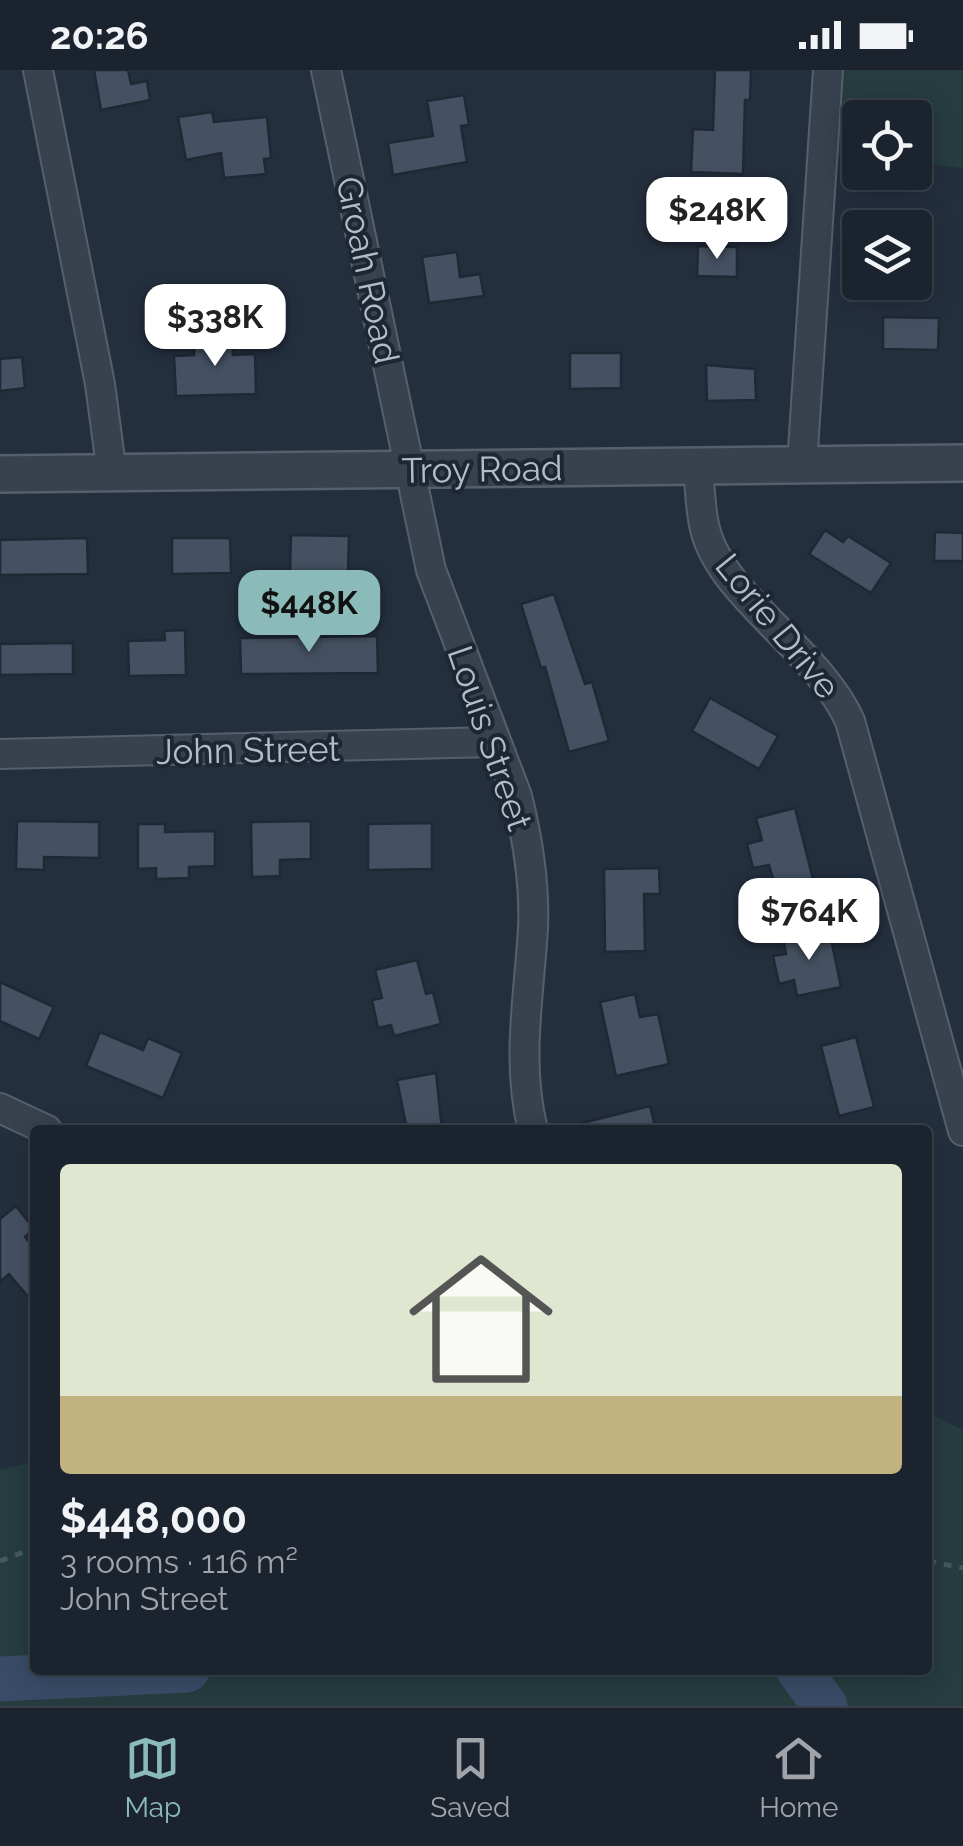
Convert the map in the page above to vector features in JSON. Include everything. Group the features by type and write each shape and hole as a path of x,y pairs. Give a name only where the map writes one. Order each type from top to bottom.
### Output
{"street":[{"path":"38,70 100,384 112,474"},
{"name":"Groah Road","path":"326,70 411,470"},
{"path":"802,465 828,70"},
{"name":"Troy Road","path":"0,474 963,463"},
{"name":"Lorie Drive","path":"698,466 705,532 722,564 757,608 826,678 850,722 963,1131"},
{"name":"Louis Street","path":"411,470 432,570 516,796 533,879 523,1066 532,1125"},
{"name":"John Street","path":"0,754 495,742"},
{"path":"0,1108 36,1125"}],"path":[{"path":"0,1561 30,1550"},
{"path":"932,1562 963,1568"}],"green space":[{"path":"835,70 963,70 963,168 932,165 932,100 842,100 842,156 829,155"},
{"path":"932,1415 963,1430 963,1706 0,1706 0,1470 30,1462 30,1675 932,1675"}],"building":[{"path":"94,70 128,70 131,84 147,81 150,100 101,110"},
{"path":"715,70 751,70 750,100 745,100 743,174 691,172 693,129 713,130"},
{"path":"464,95 469,125 461,126 467,162 393,175 388,143 433,136 427,101"},
{"path":"212,112 214,122 267,117 271,158 264,159 266,174 224,178 221,153 186,160 178,117"},
{"path":"698,246 737,247 737,277 697,276"},
{"path":"457,252 460,277 480,274 484,296 429,303 422,257"},
{"path":"883,317 939,318 938,350 883,349"},
{"path":"194,334 232,334 233,355 255,354 256,394 176,396 174,356 194,355"},
{"path":"570,353 621,353 621,388 570,389"},
{"path":"22,357 25,388 0,391 0,359"},
{"path":"706,365 755,369 756,400 707,401"},
{"path":"825,530 843,542 848,536 891,563 871,593 809,554"},
{"path":"935,532 963,533 963,561 934,561"},
{"path":"291,535 349,536 348,574 290,572"},
{"path":"87,538 88,574 0,575 0,540"},
{"path":"172,538 230,538 231,573 172,574"},
{"path":"554,594 585,684 592,682 609,741 569,752 545,667 541,668 521,604"},
{"path":"185,630 186,675 129,676 128,641 165,640 164,631"},
{"path":"377,636 378,673 241,674 240,638"},
{"path":"73,643 73,674 0,675 0,644"},
{"path":"710,698 778,736 759,769 692,731"},
{"path":"795,808 814,883 777,893 769,865 753,868 747,844 762,840 756,818"},
{"path":"17,821 99,822 99,858 44,857 44,870 16,869"},
{"path":"311,821 311,859 280,860 280,876 252,877 251,822"},
{"path":"432,823 432,869 368,870 368,824"},
{"path":"138,824 165,824 165,832 215,831 215,866 189,867 189,878 156,879 156,868 138,869"},
{"path":"659,868 660,894 644,894 645,951 605,952 604,869"},
{"path":"829,929 841,987 797,996 794,980 779,984 773,956 786,954 783,938"},
{"path":"417,960 426,994 433,992 441,1024 394,1036 391,1025 378,1028 372,1000 382,998 375,970"},
{"path":"0,982 54,1007 39,1039 0,1021"},
{"path":"635,994 640,1017 658,1014 669,1064 616,1076 600,1002"},
{"path":"100,1032 143,1050 148,1038 182,1053 163,1098 86,1066"},
{"path":"856,1037 874,1107 839,1116 821,1046"},
{"path":"436,1073 441,1125 406,1125 397,1080"},
{"path":"650,1106 655,1125 582,1125"},
{"path":"16,1206 30,1224 30,1233 25,1237 30,1243 30,1299 9,1274 0,1282 0,1219"}],"waterway":[{"path":"0,1679 83,1675"},
{"path":"803,1675 825,1706"}]}
